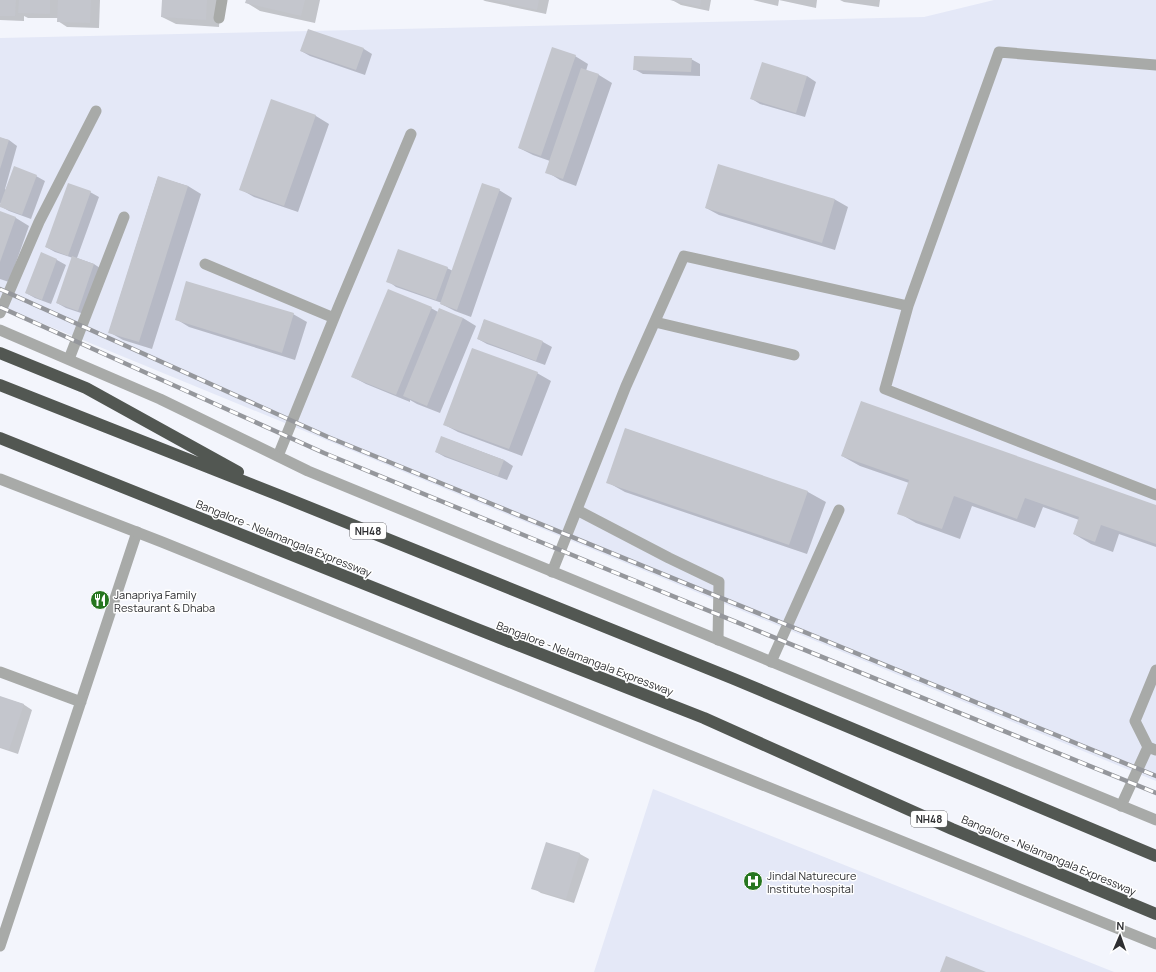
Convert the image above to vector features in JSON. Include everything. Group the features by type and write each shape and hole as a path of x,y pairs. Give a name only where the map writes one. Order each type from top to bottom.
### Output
{"highway":[{"path":"0,353 86,388 281,496"},
{"name":"NH48","path":"0,385 281,496 734,679 1156,856"},
{"name":"Bangalore - Nelamangala Expressway","path":"0,438 476,629 704,718 952,829 1156,914"}],"street":[{"path":"218,18 222,0"},
{"path":"1156,65 999,52 908,306 885,389 1156,495"},
{"path":"0,313 39,222 96,111"},
{"path":"278,456 411,134"},
{"path":"68,359 124,217"},
{"path":"552,572 626,386 684,256 908,306"},
{"path":"205,264 334,318"},
{"path":"655,322 794,355"},
{"path":"0,330 160,398 316,474 1156,820"},
{"path":"0,479 137,532 1156,944"},
{"path":"577,510 669,558 719,582 718,640"},
{"path":"771,662 839,510"},
{"path":"0,946 137,532"},
{"path":"1121,806 1152,749 1135,721 1156,670"},
{"path":"0,672 81,702"}],"shaded area":[{"path":"994,0 1156,0 1156,781 0,306 0,38 924,17"},
{"name":"Jindal Naturecure Institute hospital","path":"653,789 1114,972 594,972"}],"building":[{"path":"0,0 16,0 15,16 0,16"},
{"path":"19,0 50,0 50,14 18,13"},
{"path":"58,0 91,0 90,23 57,22"},
{"path":"162,0 207,0 206,20 161,17"},
{"path":"246,0 305,0 301,16 245,3"},
{"path":"493,0 539,0 537,10"},
{"path":"670,0 701,0 700,7"},
{"path":"308,29 364,48 356,70 300,51"},
{"path":"552,47 576,55 541,156 518,148"},
{"path":"634,56 692,58 691,72 633,70"},
{"path":"762,62 807,76 796,113 750,99"},
{"path":"581,68 599,74 563,179 545,173"},
{"path":"271,99 316,115 284,206 239,190"},
{"path":"0,137 9,140 0,169"},
{"path":"718,164 835,199 822,243 705,208"},
{"path":"14,166 37,175 22,215 0,207"},
{"path":"158,176 188,186 139,342 108,333"},
{"path":"68,183 91,191 68,256 45,247"},
{"path":"482,183 500,189 457,310 440,304"},
{"path":"0,211 16,217 0,262"},
{"path":"398,249 448,267 436,300 386,282"},
{"path":"41,252 57,259 42,300 25,293"},
{"path":"72,256 94,264 78,311 56,303"},
{"path":"186,281 294,313 282,353 175,320"},
{"path":"388,289 432,307 396,395 351,377"},
{"path":"439,308 463,318 427,406 403,396"},
{"path":"484,319 543,341 536,361 477,339"},
{"path":"472,348 538,372 509,449 443,425"},
{"path":"861,401 1156,505 1156,544 1101,525 1095,542 1073,534 1079,517 1025,498 1017,519 954,496 942,529 897,514 909,480 841,456"},
{"path":"625,428 808,491 789,545 606,483"},
{"path":"441,436 504,460 498,476 435,452"},
{"path":"0,696 24,704 9,750 0,747"},
{"path":"546,842 580,853 566,899 531,889"},
{"path":"946,956 986,972 940,972"}],"railway":[{"path":"0,289 328,437 1156,776"},
{"path":"0,307 324,453 1156,793"}],"place":[{"name":"Janapriya Family Restaurant & Dhaba","path":"100,600"},
{"name":"Jindal Naturecure Institute hospital","path":"753,881"}]}
